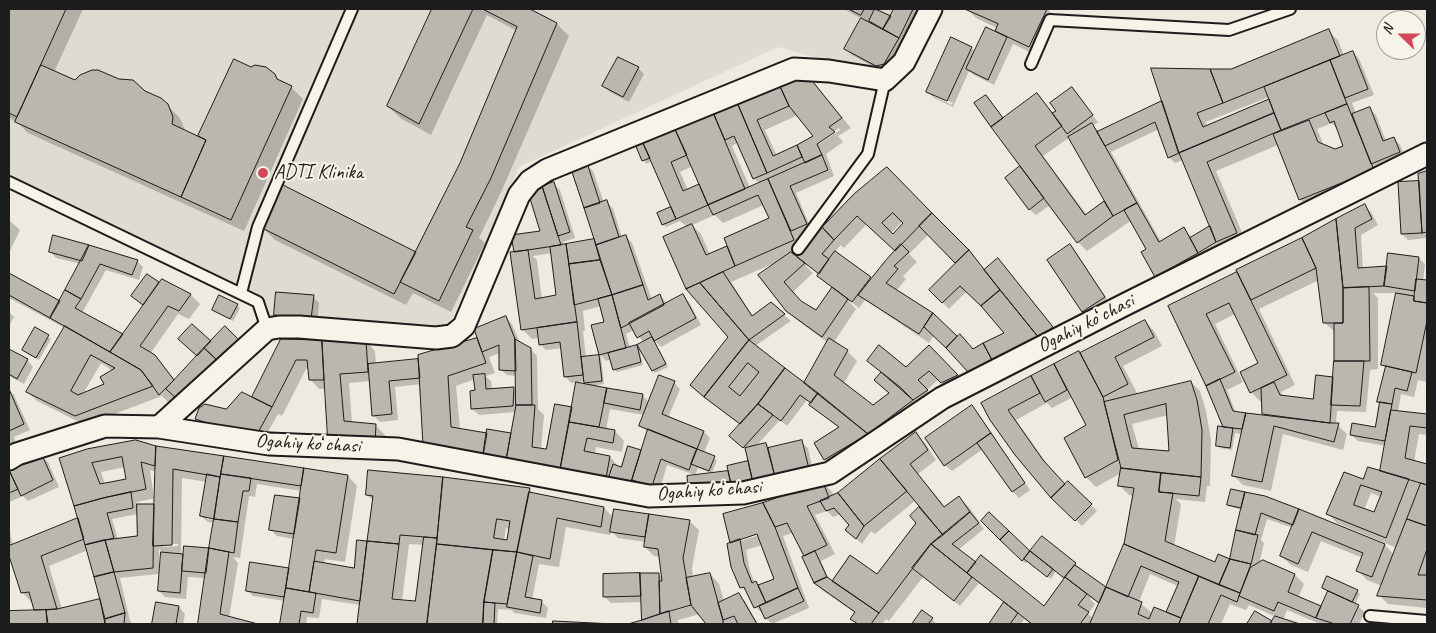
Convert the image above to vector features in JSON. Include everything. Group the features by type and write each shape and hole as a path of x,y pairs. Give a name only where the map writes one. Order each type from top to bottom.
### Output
{"street":[{"path":"159,427 267,329 299,327 436,338 452,336 464,326 519,195 530,181 547,170 794,69 829,71 886,80 904,62 931,9"},
{"name":"Ogahiy koʻchasi","path":"9,458 105,426 159,427 269,444 398,449 649,496 743,493 830,473 942,398 1427,154"}],"lane":[{"path":"241,293 258,227 352,9"},
{"path":"1031,64 1050,20 1229,30 1290,9"},
{"path":"798,248 868,154 886,80"},
{"path":"9,182 258,302 267,329"},
{"path":"1370,616 1427,621"}],"shaded area":[{"name":"ADTI Klinika","path":"9,9 920,9 891,69 867,72 778,47 519,167 447,330 270,321 267,304 222,280 9,178"}],"building":[{"path":"9,9 66,9 17,117 9,113"},
{"path":"432,9 473,9 419,124 387,106"},
{"path":"483,9 530,9 557,23 491,178 466,227 473,230 439,301 400,282 460,163 517,27"},
{"path":"849,9 864,9 861,15"},
{"path":"875,9 891,16 883,29 869,21"},
{"path":"894,9 913,9 899,38 883,29"},
{"path":"965,9 1047,9 1029,47 995,31 998,24"},
{"path":"861,18 899,38 884,64 876,66 844,49"},
{"path":"986,27 1007,37 988,80 966,69"},
{"path":"1329,29 1340,56 1223,103 1210,69 1231,69"},
{"path":"951,37 972,47 947,101 926,92"},
{"path":"1353,51 1368,89 1345,98 1330,60"},
{"path":"618,57 639,67 623,97 602,86"},
{"path":"234,59 251,67 255,65 266,67 275,74 277,79 292,86 231,220 181,197 206,140 198,136"},
{"path":"1330,60 1347,104 1281,130 1264,87"},
{"path":"41,65 75,80 80,75 92,70 98,70 119,79 133,80 145,91 161,98 168,104 173,117 172,124 206,140 181,197 15,122"},
{"path":"1151,68 1210,69 1223,103 1197,113 1203,127 1269,99 1274,113 1179,153"},
{"path":"805,72 842,118 829,127 835,132 817,144 822,155 805,163 797,145 813,136 789,106 778,82"},
{"path":"778,82 789,106 757,120 773,156 797,145 802,157 767,173 736,100"},
{"path":"1072,87 1093,115 1067,134 1052,113 1056,111 1050,103"},
{"path":"1037,93 1062,126 1035,146 1085,215 1104,201 1113,216 1077,243 991,127"},
{"path":"986,95 1003,118 991,127 974,103"},
{"path":"736,100 767,173 753,179 734,136 725,140 712,110"},
{"path":"1162,101 1179,153 1168,158 1155,122 1105,146 1097,132"},
{"path":"1347,104 1374,170 1299,200 1273,134 1309,120 1318,142 1335,149 1343,146 1334,121 1330,123 1325,113"},
{"path":"1370,107 1383,141 1394,137 1400,152 1371,164 1352,114"},
{"path":"712,110 745,189 708,205 674,127"},
{"path":"1274,113 1281,130 1207,162 1237,233 1216,242 1179,153"},
{"path":"1092,123 1137,203 1113,216 1068,137"},
{"path":"674,127 687,155 671,162 683,191 699,184 708,205 676,219 642,141"},
{"path":"642,141 650,158 642,161 635,144"},
{"path":"822,155 828,170 790,186 807,224 791,231 768,179"},
{"path":"587,163 600,203 584,208 571,169"},
{"path":"1020,166 1044,198 1029,210 1005,178"},
{"path":"887,167 932,213 895,251 857,216 834,240 822,227 854,194","holes":["893,213 903,223 893,234 882,223"]},
{"path":"1427,171 1427,232 1422,233 1418,174"},
{"path":"768,179 794,240 735,266 724,238 769,218 758,195 713,215 708,205"},
{"path":"1419,181 1422,233 1401,234 1398,182"},
{"path":"554,182 570,232 558,236 542,186"},
{"path":"283,185 416,252 394,294 262,228"},
{"path":"542,186 561,245 514,252 511,235 540,231 528,192"},
{"path":"607,200 619,237 596,245 584,208"},
{"path":"1137,203 1159,242 1184,227 1198,253 1155,277 1141,252 1146,249 1124,210"},
{"path":"1365,204 1372,219 1355,228 1358,268 1387,266 1384,286 1343,288 1336,219"},
{"path":"671,207 676,219 662,225 657,213"},
{"path":"932,213 969,250 955,263 919,226"},
{"path":"1336,219 1343,288 1343,323 1323,323 1316,268 1302,238"},
{"path":"692,224 706,255 727,246 735,266 686,289 663,237"},
{"path":"1210,226 1216,242 1198,253 1190,238"},
{"path":"822,227 834,240 822,254 829,259 819,274 797,257"},
{"path":"53,235 89,245 82,261 49,252"},
{"path":"626,235 643,285 612,295 596,245"},
{"path":"1302,238 1316,268 1251,300 1236,270"},
{"path":"594,239 600,260 569,264 566,244"},
{"path":"566,244 577,322 521,330 510,252 528,250 535,299 556,295 550,247"},
{"path":"901,244 909,252 894,266 898,269 886,283 933,313 919,334 858,295"},
{"path":"1070,244 1105,297 1082,312 1047,260"},
{"path":"89,245 138,260 132,275 100,264 81,299 65,290"},
{"path":"969,250 1000,290 981,306 960,286 942,303 929,290"},
{"path":"835,251 871,277 852,302 817,276"},
{"path":"791,252 805,263 784,282 801,301 816,310 832,287 848,299 822,337 786,311 758,275"},
{"path":"1388,253 1419,257 1415,291 1384,286"},
{"path":"998,258 1053,327 1039,338 984,270"},
{"path":"600,260 612,295 574,305 569,264"},
{"path":"723,272 752,316 771,302 785,314 749,340 700,283"},
{"path":"1237,272 1287,375 1250,393 1240,372 1258,363 1229,303 1206,314 1235,372 1206,386 1168,306"},
{"path":"9,273 60,301 50,318 9,295"},
{"path":"147,274 159,282 143,305 131,296"},
{"path":"162,279 191,294 179,311 168,306 140,346 155,355 174,380 159,395 141,370 110,352"},
{"path":"1416,279 1427,280 1427,303 1414,301"},
{"path":"700,283 749,340 704,397 690,385 728,337 686,289"},
{"path":"643,285 648,300 660,294 664,305 621,328 612,295"},
{"path":"1369,287 1370,361 1334,361 1334,323 1343,323 1343,288"},
{"path":"65,290 81,299 75,308 123,334 110,352 50,318"},
{"path":"1000,290 1039,338 992,360 983,343 1004,333 981,306"},
{"path":"276,292 314,295 311,319 274,315"},
{"path":"1396,293 1414,296 1414,301 1427,303 1427,321 1416,373 1381,365"},
{"path":"683,294 696,318 654,341 649,331 637,338 629,323"},
{"path":"219,295 238,304 230,319 212,310"},
{"path":"612,295 626,348 599,355 591,325 604,322 598,299"},
{"path":"933,313 957,336 946,348 924,327"},
{"path":"506,316 515,339 516,371 499,370 499,345 482,352 474,329"},
{"path":"1145,320 1154,337 1115,357 1128,384 1103,397 1080,353"},
{"path":"577,322 583,375 564,377 560,342 539,345 537,328"},
{"path":"192,324 211,341 197,356 178,339"},
{"path":"65,326 141,370 153,386 75,416 26,392","holes":["91,355 115,368 100,377 104,384 78,395 71,391"]},
{"path":"225,326 239,340 218,361 204,348"},
{"path":"35,327 49,335 36,358 22,350"},
{"path":"960,334 973,349 983,343 992,360 968,372 946,348"},
{"path":"652,337 666,364 652,371 637,345"},
{"path":"477,338 486,363 448,376 451,427 487,433 483,456 423,446 418,355"},
{"path":"829,338 848,350 834,375 873,405 889,393 874,380 881,372 913,400 868,434 804,383"},
{"path":"281,339 322,340 324,380 309,380 307,360 296,360 272,407 252,397"},
{"path":"515,339 531,348 532,405 516,405"},
{"path":"322,340 366,340 368,372 340,374 344,421 376,424 375,444 328,439"},
{"path":"749,340 785,368 758,404 740,424 704,397","holes":["748,363 759,372 740,396 729,387"]},
{"path":"637,345 641,362 613,370 608,353"},
{"path":"879,345 906,367 929,345 958,375 941,383 929,371 918,380 928,390 913,400 900,387 867,361"},
{"path":"204,348 216,359 178,400 166,389"},
{"path":"9,349 28,359 17,379 9,374"},
{"path":"1079,351 1103,397 1118,460 1085,478 1064,438 1086,425 1054,364"},
{"path":"599,355 602,381 584,383 581,357"},
{"path":"418,359 420,378 389,381 392,414 372,416 368,364"},
{"path":"1334,361 1364,361 1360,406 1331,405"},
{"path":"1054,364 1067,390 1045,402 1031,376"},
{"path":"1386,366 1412,372 1407,391 1395,388 1392,404 1377,402"},
{"path":"785,368 818,393 811,403 800,395 781,421 758,404"},
{"path":"485,374 486,389 514,387 513,406 471,409 470,391 475,390 473,375"},
{"path":"659,375 675,381 662,414 704,431 697,449 639,426"},
{"path":"1316,375 1333,377 1330,423 1262,414 1261,388 1274,382 1280,395 1313,399"},
{"path":"1031,376 1040,393 1008,410 1043,460 1065,484 1051,498 1015,455 990,420 981,403"},
{"path":"1220,379 1233,411 1246,413 1242,429 1223,427 1206,386"},
{"path":"1191,381 1197,400 1202,430 1201,477 1121,468 1104,402","holes":["1166,404 1169,451 1132,448 1124,415"]},
{"path":"576,382 607,388 599,427 569,422"},
{"path":"607,388 643,394 640,410 604,403"},
{"path":"9,389 24,424 9,431"},
{"path":"242,392 272,407 255,438 195,419 199,408 205,404 226,409"},
{"path":"818,393 868,434 824,460 814,443 839,427 809,405"},
{"path":"1380,402 1392,404 1385,441 1350,435 1352,423 1375,427"},
{"path":"555,404 572,407 560,470 506,460 516,405 535,405 532,447 546,449"},
{"path":"758,404 773,415 743,448 729,436"},
{"path":"972,405 991,433 944,466 925,438"},
{"path":"1391,410 1427,414 1427,428 1410,426 1405,458 1427,464 1427,485 1380,471"},
{"path":"1246,413 1339,423 1334,442 1274,426 1262,482 1232,476"},
{"path":"569,422 615,430 613,443 587,438 584,451 610,456 605,484 559,476"},
{"path":"1218,426 1233,428 1230,448 1216,446"},
{"path":"487,429 511,433 506,460 483,456"},
{"path":"648,429 697,449 689,470 661,459 652,486 632,480"},
{"path":"916,432 928,450 910,464 944,507 959,496 970,512 943,535 880,459"},
{"path":"991,433 1025,483 1012,492 977,443"},
{"path":"136,440 156,446 155,466 141,462 146,489 74,506 59,458 87,449","holes":["122,457 126,479 100,484 92,463"]},
{"path":"802,440 809,469 775,477 768,448"},
{"path":"766,443 775,477 753,482 745,448"},
{"path":"156,446 224,456 220,477 173,469 172,545 153,546"},
{"path":"628,446 641,450 630,486 608,479 613,464 621,467"},
{"path":"697,449 715,456 709,471 691,464"},
{"path":"42,455 53,480 21,496 9,470"},
{"path":"224,456 304,468 301,486 221,474"},
{"path":"880,459 907,491 864,526 838,493"},
{"path":"748,461 752,479 731,484 727,466"},
{"path":"1368,467 1409,479 1386,538 1326,514 1344,472 1363,479","holes":["1361,485 1382,492 1374,512 1354,505"]},
{"path":"304,468 348,475 336,553 316,550 309,592 286,588"},
{"path":"1121,468 1161,473 1159,492 1173,493 1165,541 1215,562 1218,554 1230,559 1219,585 1124,544 1134,488 1118,486"},
{"path":"9,470 18,489 9,493"},
{"path":"368,470 443,477 437,538 400,535 399,544 367,541 373,496 366,495"},
{"path":"728,471 731,484 688,489 687,476"},
{"path":"1161,473 1201,477 1199,496 1159,492"},
{"path":"207,474 220,477 214,519 200,516"},
{"path":"221,474 251,478 249,491 243,491 238,522 214,519"},
{"path":"443,477 530,488 517,552 437,544","holes":["497,519 510,521 507,540 494,538"]},
{"path":"1068,481 1092,504 1075,521 1051,498"},
{"path":"823,482 829,498 807,506 827,545 804,556 787,523 775,527 763,503"},
{"path":"1421,483 1427,485 1427,526 1407,519"},
{"path":"1231,489 1245,492 1241,508 1227,505"},
{"path":"131,492 133,508 107,513 114,538 85,545 74,506"},
{"path":"529,492 604,507 601,527 557,518 550,559 517,552"},
{"path":"1245,492 1265,496 1299,509 1293,525 1261,513 1255,535 1236,530"},
{"path":"838,493 864,526 856,539 845,530 849,525 834,508 826,511 820,501"},
{"path":"275,495 300,498 294,534 269,530"},
{"path":"763,503 775,527 798,588 766,603 758,585 774,579 757,534 730,543 723,514"},
{"path":"137,504 154,504 153,568 114,572 105,540 137,536"},
{"path":"919,507 943,535 931,544 879,613 832,581 850,555 877,574 916,523 910,516"},
{"path":"614,509 649,514 645,537 610,532"},
{"path":"1299,509 1385,544 1372,577 1356,571 1363,553 1312,532 1298,564 1280,556"},
{"path":"970,512 979,523 952,544 976,562 967,573 931,544"},
{"path":"989,512 1009,531 1000,540 981,521"},
{"path":"649,514 690,520 683,558 691,605 660,614 659,581 662,581 658,549 644,547"},
{"path":"78,518 84,539 41,556 57,609 34,610 29,592 21,593 9,556 9,546"},
{"path":"214,519 238,522 234,553 209,548"},
{"path":"1407,519 1427,526 1427,549 1418,575 1427,575 1427,600 1377,596"},
{"path":"1236,530 1258,535 1251,564 1230,559"},
{"path":"1009,531 1030,551 1022,561 1000,540"},
{"path":"1042,536 1076,563 1064,578 1030,551"},
{"path":"424,537 437,538 427,624 357,624 367,541 399,544 392,599 415,601"},
{"path":"740,539 744,563 752,583 756,581 766,603 754,608 744,587 740,588 731,567 727,544"},
{"path":"105,540 114,572 94,577 85,545"},
{"path":"357,540 367,541 360,601 309,592 314,561 354,568"},
{"path":"437,544 493,550 484,602 483,624 427,624"},
{"path":"931,544 972,577 954,601 912,568"},
{"path":"1124,544 1199,576 1181,618 1166,612 1179,582 1141,566 1128,597 1106,587"},
{"path":"184,546 209,548 206,573 182,571"},
{"path":"209,548 229,552 220,614 258,624 198,624"},
{"path":"493,550 517,552 507,604 484,602"},
{"path":"815,551 827,577 814,583 802,557"},
{"path":"1030,551 1053,569 1047,577 1024,559"},
{"path":"161,552 183,554 180,593 158,591"},
{"path":"517,552 533,556 525,597 542,600 540,613 507,607"},
{"path":"981,555 1044,606 1065,577 1087,594 1078,605 1089,612 1080,624 1032,624 967,573"},
{"path":"1230,559 1251,564 1240,593 1219,585"},
{"path":"1263,560 1295,574 1288,592 1321,606 1316,618 1278,602 1274,611 1239,596 1250,568"},
{"path":"250,562 289,568 284,597 246,591"},
{"path":"1075,565 1106,587 1099,603 1065,577"},
{"path":"114,572 125,613 105,619 94,577"},
{"path":"640,573 641,596 603,597 603,574"},
{"path":"640,573 659,573 660,614 642,620"},
{"path":"710,573 723,624 706,624 691,605 686,578"},
{"path":"1199,576 1240,593 1237,602 1221,595 1208,624 1179,624"},
{"path":"1327,576 1358,590 1352,602 1322,588"},
{"path":"827,577 879,613 871,624 858,624 850,619 855,612 814,583"},
{"path":"1106,587 1142,602 1138,614 1149,619 1154,607 1181,618 1179,624 1090,624"},
{"path":"286,588 316,593 313,613 301,611 299,624 280,624"},
{"path":"798,588 804,601 765,619 759,606"},
{"path":"1328,591 1359,605 1350,624 1335,624 1316,618"},
{"path":"739,593 757,624 738,624 734,616 723,620 718,603"},
{"path":"100,599 105,624 48,624 46,610"},
{"path":"156,602 179,606 176,624 152,624"},
{"path":"484,602 495,603 494,624 483,624"},
{"path":"1004,602 1018,613 1010,624 989,624"},
{"path":"46,610 47,624 9,624 9,611"},
{"path":"922,610 933,618 928,624 912,624"},
{"path":"669,611 671,624 628,624 642,620"},
{"path":"1255,611 1272,621 1270,624 1247,624"},
{"path":"125,613 124,624 105,624 105,619"},
{"path":"1275,616 1300,624 1270,624"},
{"path":"553,621 614,624 553,624"}],"place":[{"name":"ADTI Klinika","path":"263,173"}]}
